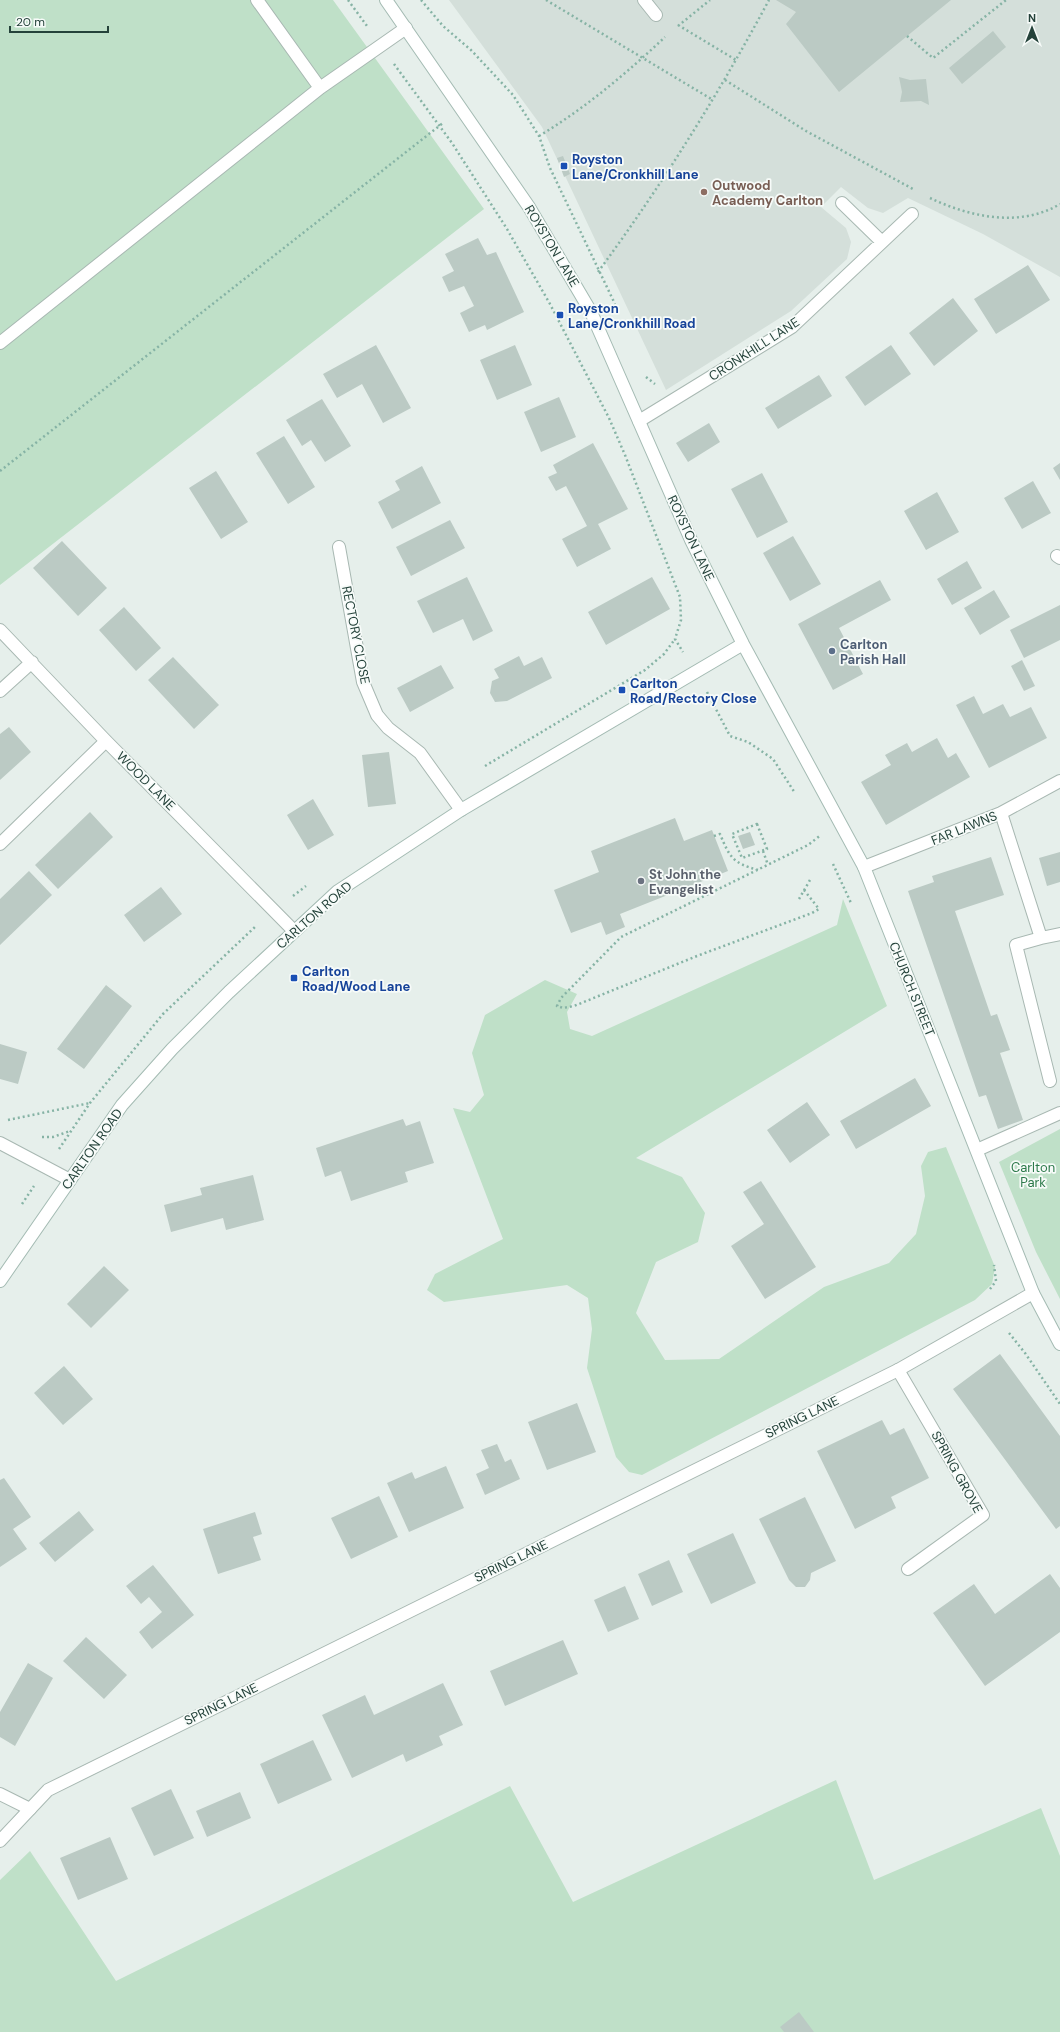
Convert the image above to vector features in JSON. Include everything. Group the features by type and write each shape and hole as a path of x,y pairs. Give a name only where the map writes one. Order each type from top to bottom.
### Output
{"street":[{"path":"257,0 320,88"},
{"name":"ROYSTON LANE","path":"386,0 529,207 590,312 691,540 743,644"},
{"path":"644,0 656,16"},
{"path":"0,343 320,88 406,28"},
{"path":"842,203 882,242"},
{"name":"CRONKHILL LANE","path":"639,421 792,327 912,214"},
{"name":"RECTORY CLOSE","path":"340,546 363,682 377,715 388,728 420,753 461,810"},
{"name":"WOOD LANE","path":"0,630 106,741 294,931"},
{"name":"CARLTON ROAD","path":"0,1281 122,1105 172,1048 338,891 461,810 743,644"},
{"name":"CHURCH STREET","path":"743,644 864,867 1033,1293 1060,1344"},
{"path":"0,691 32,662"},
{"path":"0,844 106,741"},
{"name":"FAR LAWNS","path":"864,867 1001,813 1060,781"},
{"path":"1001,813 1041,938"},
{"path":"1050,1081 1016,946 1060,934"},
{"path":"977,1150 1060,1113"},
{"path":"0,1143 70,1180"},
{"name":"SPRING LANE","path":"0,1841 48,1790 898,1370 1033,1293"},
{"name":"SPRING GROVE","path":"898,1370 983,1515 908,1569"},
{"path":"0,1794 30,1809"}],"path":[{"path":"349,0 452,143 507,229 550,304 609,418 628,462 680,597 680,620 675,639 696,672 730,736 748,742 774,759 797,797"},
{"path":"546,0 642,59 713,100"},
{"path":"673,30 710,0"},
{"path":"580,295 645,207 725,80 769,0"},
{"path":"907,36 933,58 1006,0"},
{"path":"678,25 736,60"},
{"path":"539,136 560,124 642,59 668,35"},
{"path":"725,80 806,130 916,191"},
{"path":"0,471 461,109"},
{"path":"926,196 963,212 988,217 1027,218 1042,214 1060,204"},
{"path":"804,890 820,909 574,1006 564,1008 557,1006 561,998 620,937 808,845 840,823"},
{"path":"757,824 767,849 763,851 742,858 732,834 757,824"},
{"path":"817,829 824,842"},
{"path":"714,836 720,834 730,854 740,864 758,870"},
{"path":"763,851 768,865"},
{"path":"832,861 853,908"},
{"path":"799,899 810,880"},
{"path":"0,1122 132,1094"},
{"path":"993,1260 996,1281 987,1292 996,1314 1060,1404"}],"shaded area":[{"name":"Outwood Academy Carlton","path":"449,0 1060,0 1060,277 983,234 908,198 883,213 868,208 841,187 821,207 846,228 851,242 847,259 791,311 666,390 542,127"}],"green space":[{"path":"0,0 333,0 484,209 0,585"},
{"path":"843,899 887,1006 636,1158 682,1177 705,1213 698,1242 656,1262 636,1313 665,1360 719,1359 824,1287 889,1263 916,1234 925,1196 921,1166 928,1152 946,1147 995,1267 992,1284 975,1300 642,1475 629,1472 616,1457 587,1368 592,1329 588,1298 567,1285 444,1302 427,1290 435,1274 503,1239 453,1108 470,1112 484,1095 472,1053 485,1015 545,980 577,994 567,1012 570,1029 592,1036 837,925"},
{"name":"Carlton Park","path":"1060,1129 1060,1299 1036,1252 999,1162"},
{"path":"836,1780 874,1880 1041,1808 1060,1856 1060,2032 0,2032 0,1880 30,1851 116,1981 510,1786 573,1902"}],"building":[{"path":"776,0 951,0 839,92 786,24 796,12"},
{"path":"993,31 1006,47 962,84 949,68"},
{"path":"899,77 910,80 926,79 929,105 921,101 900,102 902,92"},
{"path":"563,156 570,174 564,177 557,158"},
{"path":"478,238 487,255 496,252 524,312 487,330 485,325 469,332 460,313 474,306 464,286 449,292 442,277 454,271 445,254"},
{"path":"1028,265 1050,300 996,334 974,299"},
{"path":"953,298 978,331 934,366 909,333"},
{"path":"376,345 411,408 383,423 362,384 337,398 323,374"},
{"path":"515,345 532,385 497,400 480,360"},
{"path":"891,345 911,374 865,406 845,377"},
{"path":"819,375 832,396 778,429 765,408"},
{"path":"559,397 576,437 541,452 524,412"},
{"path":"322,399 351,446 325,462 311,440 302,446 286,420"},
{"path":"709,423 720,442 688,462 676,443"},
{"path":"284,436 315,487 288,504 256,453"},
{"path":"593,443 628,509 598,524 611,549 577,567 562,539 587,526 566,486 556,491 548,477 557,473 553,465"},
{"path":"1060,463 1060,480 1053,468"},
{"path":"422,466 441,503 392,529 378,502 400,490 395,481"},
{"path":"216,471 248,522 221,539 189,488"},
{"path":"762,473 788,522 757,538 731,489"},
{"path":"1033,481 1051,513 1022,529 1004,498"},
{"path":"937,492 959,532 926,550 904,511"},
{"path":"450,520 465,548 411,576 396,547"},
{"path":"793,536 821,584 790,601 763,553"},
{"path":"62,541 107,588 78,616 33,568"},
{"path":"967,561 982,588 952,605 937,579"},
{"path":"467,577 493,631 473,641 463,619 433,633 417,601"},
{"path":"652,577 670,609 606,645 588,612"},
{"name":"Carlton Parish Hall","path":"880,580 891,600 839,628 863,674 833,690 798,624"},
{"path":"994,590 1010,617 980,635 964,608"},
{"path":"1060,605 1060,640 1024,658 1010,630"},
{"path":"124,607 161,648 136,671 99,630"},
{"path":"519,656 524,666 542,657 552,678 507,701 495,702 490,693 492,681 499,678 494,669"},
{"path":"173,657 219,705 194,729 148,680"},
{"path":"1022,660 1035,686 1024,691 1011,666"},
{"path":"441,665 454,688 410,712 397,688"},
{"path":"974,696 983,714 1003,704 1010,717 1031,707 1047,738 989,768 956,705"},
{"path":"9,727 31,752 0,780 0,734"},
{"path":"937,738 948,758 956,753 970,777 886,825 861,782 891,765 885,755 907,743 912,752"},
{"path":"389,752 396,804 368,807 362,755"},
{"path":"313,799 334,835 308,850 287,815"},
{"path":"90,812 113,837 58,889 35,865"},
{"name":"St John the Evangelist","path":"675,818 684,841 712,830 728,871 620,914 625,927 606,935 601,922 571,933 554,890 599,872 591,851"},
{"path":"750,832 755,845 743,849 738,836"},
{"path":"1060,852 1060,882 1047,886 1039,858"},
{"path":"991,857 1004,895 955,911 991,1016 997,1014 1010,1050 1000,1053 1023,1120 998,1129 986,1095 979,1097 908,891 934,882 932,876"},
{"path":"29,871 52,895 0,945 0,899"},
{"path":"161,887 182,914 144,942 124,915"},
{"path":"106,985 132,1006 84,1069 57,1049"},
{"path":"0,1044 27,1052 18,1084 0,1079"},
{"path":"915,1078 931,1106 856,1149 840,1121"},
{"path":"807,1102 830,1135 790,1163 767,1130"},
{"path":"403,1119 406,1126 420,1121 434,1163 405,1172 408,1182 351,1201 341,1171 325,1177 316,1148"},
{"path":"253,1175 264,1220 226,1230 223,1218 171,1232 164,1205 202,1195 200,1188"},
{"path":"761,1181 816,1267 765,1299 731,1246 764,1224 743,1192"},
{"path":"104,1266 129,1290 91,1328 67,1304"},
{"path":"1000,1354 1060,1436 1060,1526 1056,1529 953,1389"},
{"path":"64,1366 93,1399 63,1425 34,1393"},
{"path":"577,1403 596,1452 547,1470 528,1422"},
{"path":"882,1420 890,1435 904,1428 929,1478 891,1497 896,1508 855,1529 817,1451"},
{"path":"497,1444 505,1462 511,1459 520,1479 485,1495 476,1474 489,1468 481,1450"},
{"path":"446,1466 464,1508 409,1532 387,1483 412,1472 415,1479"},
{"path":"4,1478 31,1517 13,1529 27,1549 0,1567 0,1480"},
{"path":"379,1496 398,1537 351,1559 331,1518"},
{"path":"805,1497 836,1561 811,1573 810,1580 805,1587 796,1587 789,1580 759,1519"},
{"path":"79,1511 94,1530 55,1562 39,1543"},
{"path":"255,1512 262,1534 253,1537 261,1560 218,1574 203,1529"},
{"path":"733,1533 756,1583 711,1604 687,1554"},
{"path":"669,1560 683,1592 652,1606 638,1574"},
{"path":"153,1565 194,1615 152,1649 139,1632 162,1612 149,1597 141,1604 126,1586"},
{"path":"1050,1574 1060,1588 1060,1632 985,1686 933,1613 974,1584 995,1614"},
{"path":"625,1586 639,1619 608,1632 594,1600"},
{"path":"86,1637 127,1675 104,1699 63,1661"},
{"path":"563,1640 578,1674 505,1706 490,1671"},
{"path":"28,1663 53,1678 15,1746 0,1737 0,1712"},
{"path":"443,1683 463,1725 439,1736 443,1745 406,1762 403,1754 352,1778 322,1715 365,1695 374,1715"},
{"path":"313,1740 332,1780 278,1804 260,1764"},
{"path":"171,1789 194,1838 154,1856 131,1808"},
{"path":"240,1792 251,1818 207,1837 196,1811"},
{"path":"110,1837 128,1879 78,1900 60,1858"},
{"path":"799,2012 814,2032 784,2032 780,2027"}],"place":[{"name":"Royston Lane/Cronkhill Lane","path":"564,166"},
{"name":"Outwood Academy Carlton","path":"704,192"},
{"name":"Royston Lane/Cronkhill Road","path":"560,315"},
{"name":"Carlton Parish Hall","path":"832,651"},
{"name":"Carlton Road/Rectory Close","path":"622,690"},
{"name":"St John the Evangelist","path":"641,881"},
{"name":"Carlton Road/Wood Lane","path":"294,978"}]}
